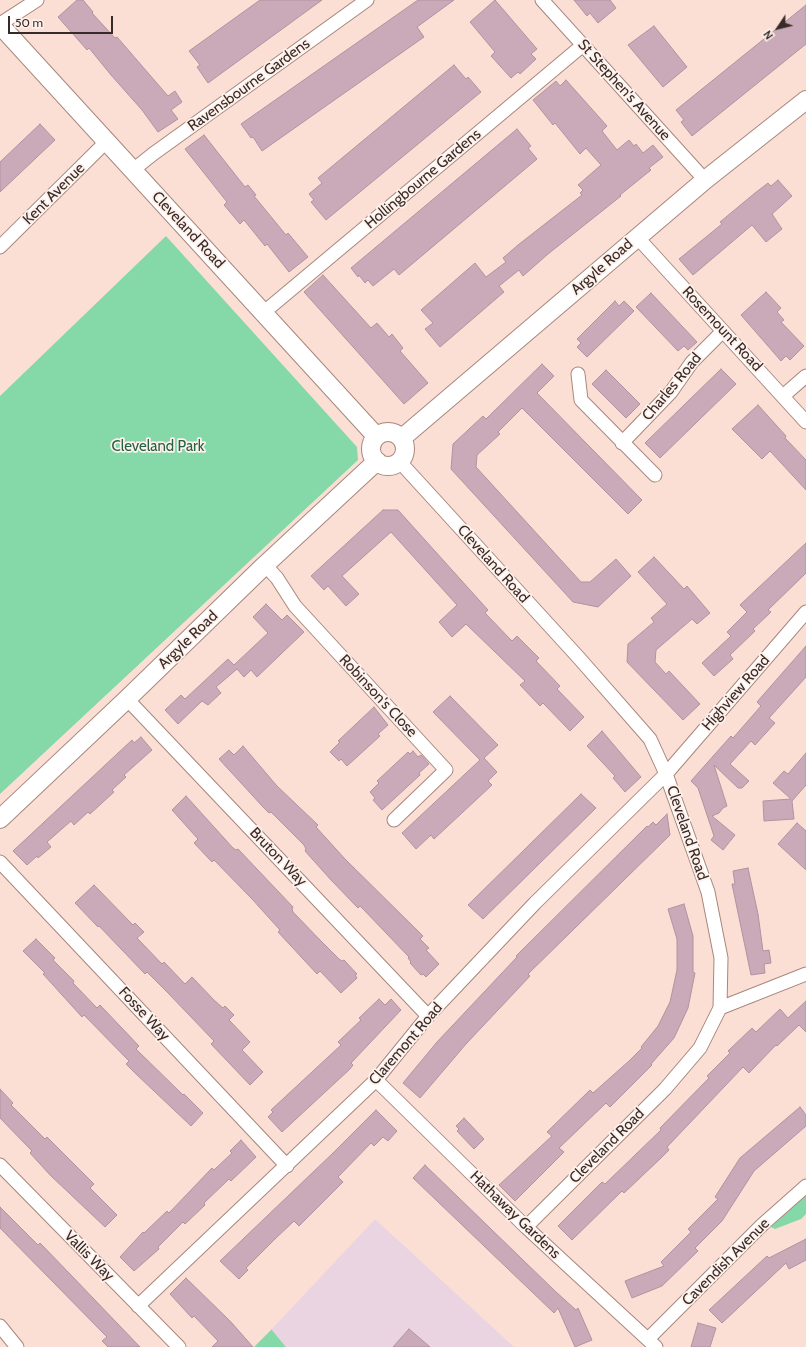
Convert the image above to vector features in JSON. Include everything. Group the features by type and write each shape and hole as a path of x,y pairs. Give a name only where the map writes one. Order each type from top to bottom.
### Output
{"main road":[{"name":"Cleveland Road","path":"0,24 262,313 376,436"},
{"name":"Argyle Road","path":"402,438 637,237 806,100"},
{"path":"389,432 397,434 402,438 406,448 400,462 392,466 384,465 377,461 372,454 371,448 376,436 389,432"},
{"name":"Argyle Road","path":"0,819 127,699 265,565 377,461"}],"street":[{"path":"0,24 37,0"},
{"name":"Ravensbourne Gardens","path":"133,170 367,0"},
{"name":"St Stephen's Avenue","path":"542,0 706,180"},
{"name":"Hollingbourne Gardens","path":"262,313 583,45"},
{"name":"Kent Avenue","path":"0,247 107,141"},
{"name":"Rosemount Road","path":"637,237 806,422"},
{"name":"Charles Road","path":"622,443 671,392 692,362 723,331"},
{"path":"578,374 581,400 655,475"},
{"path":"783,396 806,376"},
{"name":"Cleveland Road","path":"400,462 574,653 650,739 666,774 708,892 721,958 720,1008 700,1048 665,1089 526,1227"},
{"name":"Robinson's Close","path":"265,565 277,578 295,606 446,770 394,820"},
{"name":"Highview Road","path":"666,774 806,612"},
{"name":"Bruton Way","path":"127,699 428,1016"},
{"name":"Claremont Road","path":"138,1306 376,1080 428,1016 535,903 666,774"},
{"name":"Fosse Way","path":"0,862 287,1166"},
{"path":"720,1008 806,974"},
{"name":"Hathaway Gardens","path":"376,1080 526,1227 652,1343"},
{"name":"Vallis Way","path":"0,1165 179,1347"},
{"name":"Cavendish Avenue","path":"652,1343 762,1225 806,1186"},
{"path":"0,1326 17,1347"}],"shaded area":[{"path":"375,1219 514,1347 286,1347 271,1330"}],"green space":[{"name":"Cleveland Park","path":"166,236 357,447 358,460 0,794 0,396"},
{"path":"806,1195 806,1214 801,1219 775,1229 771,1227"},
{"path":"271,1330 286,1347 254,1347"}],"building":[{"path":"77,0 83,0 93,12 92,13 115,38 117,37 168,96 175,91 182,102 171,110 178,119 158,132 142,110 89,48 87,50 58,17"},
{"path":"260,0 322,0 208,83 197,67 200,65 189,51"},
{"path":"418,0 454,0 417,27 424,37 262,151 253,137 251,138 241,124"},
{"path":"495,0 537,49 531,54 536,59 520,74 518,72 511,78 491,56 495,52 470,22"},
{"path":"574,0 610,0 616,8 598,23 590,13 587,16"},
{"path":"806,5 806,44 692,136 681,122 684,120 676,110"},
{"path":"654,26 687,67 663,87 628,45"},
{"path":"454,65 466,79 468,77 481,92 326,220 311,202 314,200 309,194 322,183 318,178"},
{"path":"566,80 607,126 602,131 617,150 629,140 634,146 636,144 643,153 653,145 663,157 649,168 651,170 620,195 621,196 548,254 523,276 519,270 499,286 504,292 440,347 425,329 433,323 421,310 475,263 486,277 506,262 503,258 582,195 580,193 583,190 578,185 601,165 586,148 580,154 555,123 553,125 533,100 556,81 560,86"},
{"path":"40,124 55,140 0,192 0,162"},
{"path":"517,129 531,146 528,148 537,159 399,275 394,269 373,286 368,280 365,283 359,275 358,277 351,268"},
{"path":"204,135 245,187 248,185 256,195 254,196 286,235 288,233 308,257 289,272 267,244 265,246 244,220 240,224 224,205 227,202 185,149"},
{"path":"778,180 792,196 772,214 782,229 766,242 752,225 693,275 679,259 722,224 720,222 755,193 768,183 771,186"},
{"path":"323,275 371,328 377,323 389,337 392,334 403,348 400,351 428,383 404,404 304,292"},
{"path":"766,292 781,308 777,312 784,320 781,322 804,346 790,360 786,356 781,361 741,315"},
{"path":"651,293 697,342 688,350 684,346 678,351 636,307"},
{"path":"615,301 619,306 624,301 634,311 587,357 577,347 581,343 577,339"},
{"path":"542,364 554,376 537,393 642,500 628,514 522,408 498,432 500,434 477,455 476,467 581,582 590,582 616,559 631,576 598,607 573,602 451,469 453,444 483,416 486,419"},
{"path":"721,369 736,384 660,458 645,443"},
{"path":"606,370 640,404 626,418 592,384"},
{"path":"758,405 786,436 785,438 806,460 806,490 770,451 762,459 732,429"},
{"path":"383,510 398,510 488,610 485,613 512,641 517,636 539,658 536,661 560,686 557,689 584,717 570,731 543,703 540,706 520,685 525,681 466,624 452,637 439,622 457,605 391,532 342,576 359,594 346,606 328,586 324,590 311,576"},
{"path":"806,543 806,573 768,610 771,612 753,629 755,631 730,655 733,659 714,676 702,663 731,636 727,632 747,612 740,605"},
{"path":"654,557 684,589 687,586 710,613 697,624 692,619 656,650 655,662 666,674 669,671 700,704 683,720 627,662 628,644 654,622 651,618 667,604 638,572"},
{"path":"266,604 282,620 287,615 304,632 257,677 251,670 244,677 237,669 216,687 221,693 208,705 202,701 178,724 165,710 181,695 185,699 228,659 234,665 268,633 253,617"},
{"path":"806,646 806,677 769,718 775,723 755,745 751,741 730,764 749,781 742,788 738,788 714,765 727,806 719,813 712,816 735,835 723,850 711,840 714,836 698,788 691,781 731,736 733,738 761,706 757,702"},
{"path":"450,696 498,745 484,758 497,772 488,781 492,785 434,839 431,835 416,849 402,833 480,760 433,712"},
{"path":"374,707 388,725 378,734 380,736 347,766 341,759 339,761 330,752 340,742 338,741"},
{"path":"602,731 641,777 625,792 613,778 615,776 587,746"},
{"path":"141,737 152,750 124,775 126,777 112,790 114,792 90,814 88,812 74,825 71,821 47,842 51,847 27,865 13,851 132,740 134,743"},
{"path":"243,746 277,786 318,825 316,827 345,859 423,936 420,939 429,948 426,950 439,964 426,977 423,974 421,975 410,963 409,957 363,909 360,906 358,908 331,880 305,851 306,849 304,845 271,812 269,813 263,807 219,759 229,750 234,755"},
{"path":"413,751 418,757 421,755 429,764 419,773 420,775 382,810 373,800 375,798 370,792 379,783 377,781 408,752 410,754"},
{"path":"806,753 806,785 792,801 794,819 764,821 763,801 791,799 773,783 784,771 788,774"},
{"path":"581,794 596,808 483,919 468,905"},
{"path":"186,796 233,848 236,850 238,849 293,907 293,912 339,959 342,961 344,960 357,974 355,975 357,978 341,993 320,971 317,974 278,932 280,930 252,899 214,860 212,862 194,843 198,839 172,810"},
{"path":"667,814 670,835 528,974 530,976 466,1044 420,1098 403,1083 437,1042 517,957 516,956 647,826 648,827 653,822 656,825"},
{"path":"797,823 806,831 806,870 778,844"},
{"path":"748,868 758,914 763,951 769,950 771,963 764,964 765,973 751,975 732,884 735,884 733,871"},
{"path":"94,885 133,925 135,923 144,932 137,938 162,964 164,962 185,984 192,977 214,1000 223,1008 225,1006 234,1015 229,1020 250,1042 242,1050 263,1072 250,1085 211,1044 214,1041 168,993 147,972 145,974 75,903"},
{"path":"684,904 693,936 693,972 695,973 688,1008 674,1038 651,1064 652,1065 610,1107 606,1103 559,1148 564,1152 515,1201 499,1185 552,1136 547,1132 590,1090 593,1093 642,1048 641,1047 658,1026 670,1002 677,970 677,939 668,909"},
{"path":"36,939 55,958 53,960 74,981 73,983 97,1008 100,1005 139,1046 136,1049 203,1113 191,1126 126,1064 129,1061 84,1015 82,1017 43,974 45,973 23,951"},
{"path":"379,999 385,1005 391,999 401,1010 351,1063 353,1065 350,1069 282,1132 268,1117 273,1112 271,1110 341,1045 338,1042 361,1020 359,1018"},
{"path":"806,1001 806,1032 799,1025 777,1046 776,1045 749,1073 743,1067 667,1147 669,1150 624,1193 622,1191 572,1240 558,1226 602,1182 605,1184 661,1130 660,1128 709,1078 707,1076 730,1053 728,1051 752,1028 756,1032 780,1009 788,1018"},
{"path":"0,1089 13,1103 11,1105 45,1139 47,1137 94,1184 90,1188 117,1215 105,1227 50,1175 30,1153 32,1151 0,1118"},
{"path":"800,1107 806,1115 806,1126 754,1171 722,1221 695,1248 698,1251 662,1286 632,1298 625,1281 664,1266 661,1262 691,1232 688,1229 718,1199 715,1197 740,1158"},
{"path":"376,1110 397,1131 388,1141 383,1137 374,1146 371,1143 338,1177 343,1182 299,1226 294,1221 246,1268 248,1270 239,1279 220,1261"},
{"path":"464,1118 484,1139 474,1149 457,1131 459,1129 456,1126"},
{"path":"241,1140 256,1157 231,1181 229,1179 204,1203 205,1205 185,1224 183,1222 158,1247 159,1249 134,1271 120,1257 143,1232 144,1233 167,1211 169,1213 212,1168 214,1170 232,1153 230,1151"},
{"path":"425,1165 555,1291 576,1310 578,1308 592,1340 575,1347 558,1308 554,1313 413,1178"},
{"path":"0,1207 38,1245 40,1243 140,1347 108,1347 102,1341 107,1337 0,1228"},
{"path":"806,1239 806,1260 789,1269 786,1263 722,1323 709,1310 767,1256 769,1258"},
{"path":"186,1278 231,1322 253,1347 212,1347 218,1341 194,1316 192,1318 170,1294"},
{"path":"698,1323 716,1328 710,1347 691,1347"},
{"path":"409,1329 430,1347 393,1347"}]}
